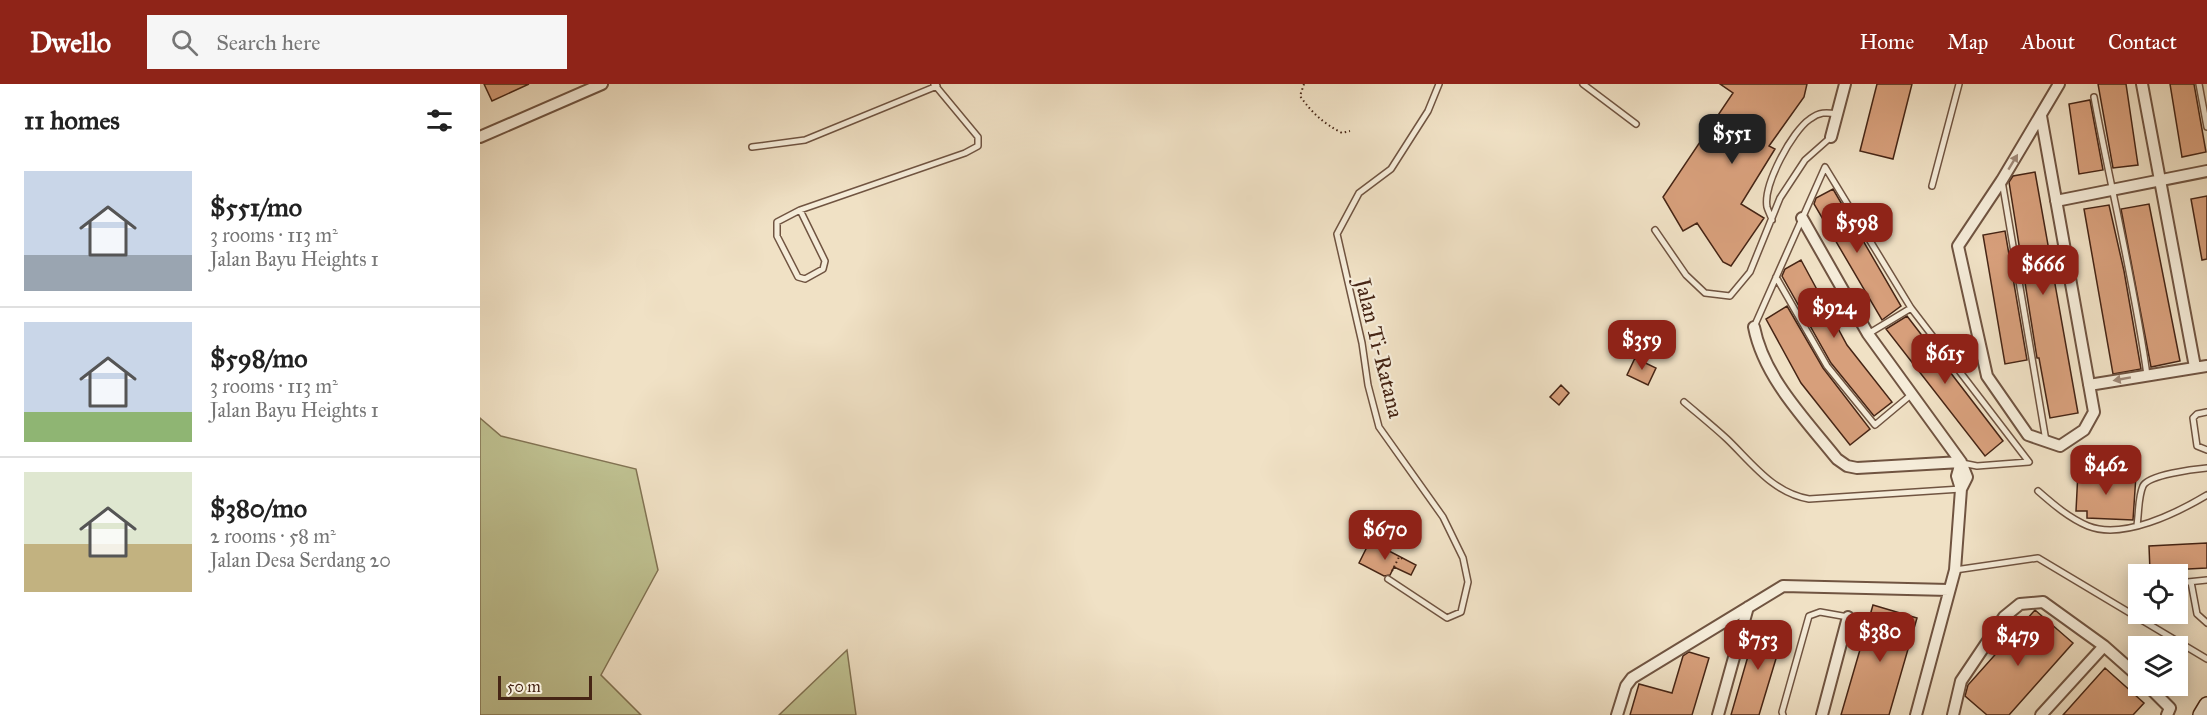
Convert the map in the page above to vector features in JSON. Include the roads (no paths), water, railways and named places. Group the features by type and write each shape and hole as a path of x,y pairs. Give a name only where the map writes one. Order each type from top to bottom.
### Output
{"street":[{"path":"481,135 584,88 602,84"},
{"path":"1831,137 1845,84"},
{"path":"2041,116 2094,412 2084,430 2060,446 2028,435 1986,376 1958,246 2002,180 2059,84"},
{"path":"2142,84 2195,367"},
{"path":"2056,201 2207,171"},
{"path":"1802,218 1868,334 1961,462 1967,477 1961,489 1955,570 1916,715"},
{"path":"1754,327 1759,347 1786,395 1837,459 1847,466 1857,468 1961,462"},
{"path":"2089,385 2207,366"},
{"path":"1617,715 1626,686 1632,678 1783,586 1948,590"},
{"path":"1953,715 1961,681 2004,617 2020,604 2043,602 2104,646 2128,667"},
{"path":"1718,715 1748,607"},
{"path":"1822,715 1848,617"},
{"path":"2041,715 2104,646"},
{"path":"2161,696 2170,708 2167,715"},
{"path":"2201,715 2207,705"}],"lane":[{"name":"Jalan Ti-Ratana","path":"1389,579 1447,618 1461,612 1466,601 1468,582 1463,558 1443,516 1379,427 1368,385 1362,343 1343,269 1338,234 1359,193 1391,169 1428,111 1439,84"},
{"path":"1583,84 1636,124"},
{"path":"1932,186 1959,84"},
{"path":"2199,84 2207,127"},
{"path":"752,147 805,140 936,85 978,137 978,146 965,153 800,210 784,216 777,222 775,230 798,277 805,279 823,269 825,261 800,210"},
{"path":"2094,97 2111,191 2137,305 2147,375"},
{"path":"1772,220 1767,206 1769,184 1784,153 1808,119 1824,112 1837,114"},
{"path":"1655,230 1686,275 1705,293 1730,296 1750,272 1780,198 1805,160 1831,137"},
{"path":"1754,327 1825,167 1911,308 2029,462 1977,466 1961,462"},
{"path":"2002,180 2046,443"},
{"path":"1776,277 1827,366 1875,424 1912,394"},
{"path":"1868,334 1911,308"},
{"path":"1684,402 1727,439 1759,473 1792,496 1809,499 1961,489"},
{"path":"2207,412 2197,414 2193,418 2194,441 2197,446 2207,450"},
{"path":"2137,525 2142,488 2145,482 2169,474 2207,468"},
{"path":"2038,491 2064,513 2090,527 2111,530 2180,512 2207,495"},
{"path":"1955,570 2038,558 2207,659"},
{"path":"2188,582 2207,580"},
{"path":"2191,582 2197,614 2207,623"},
{"path":"1783,715 1782,711 1809,616 1820,612 1848,617"}]}
